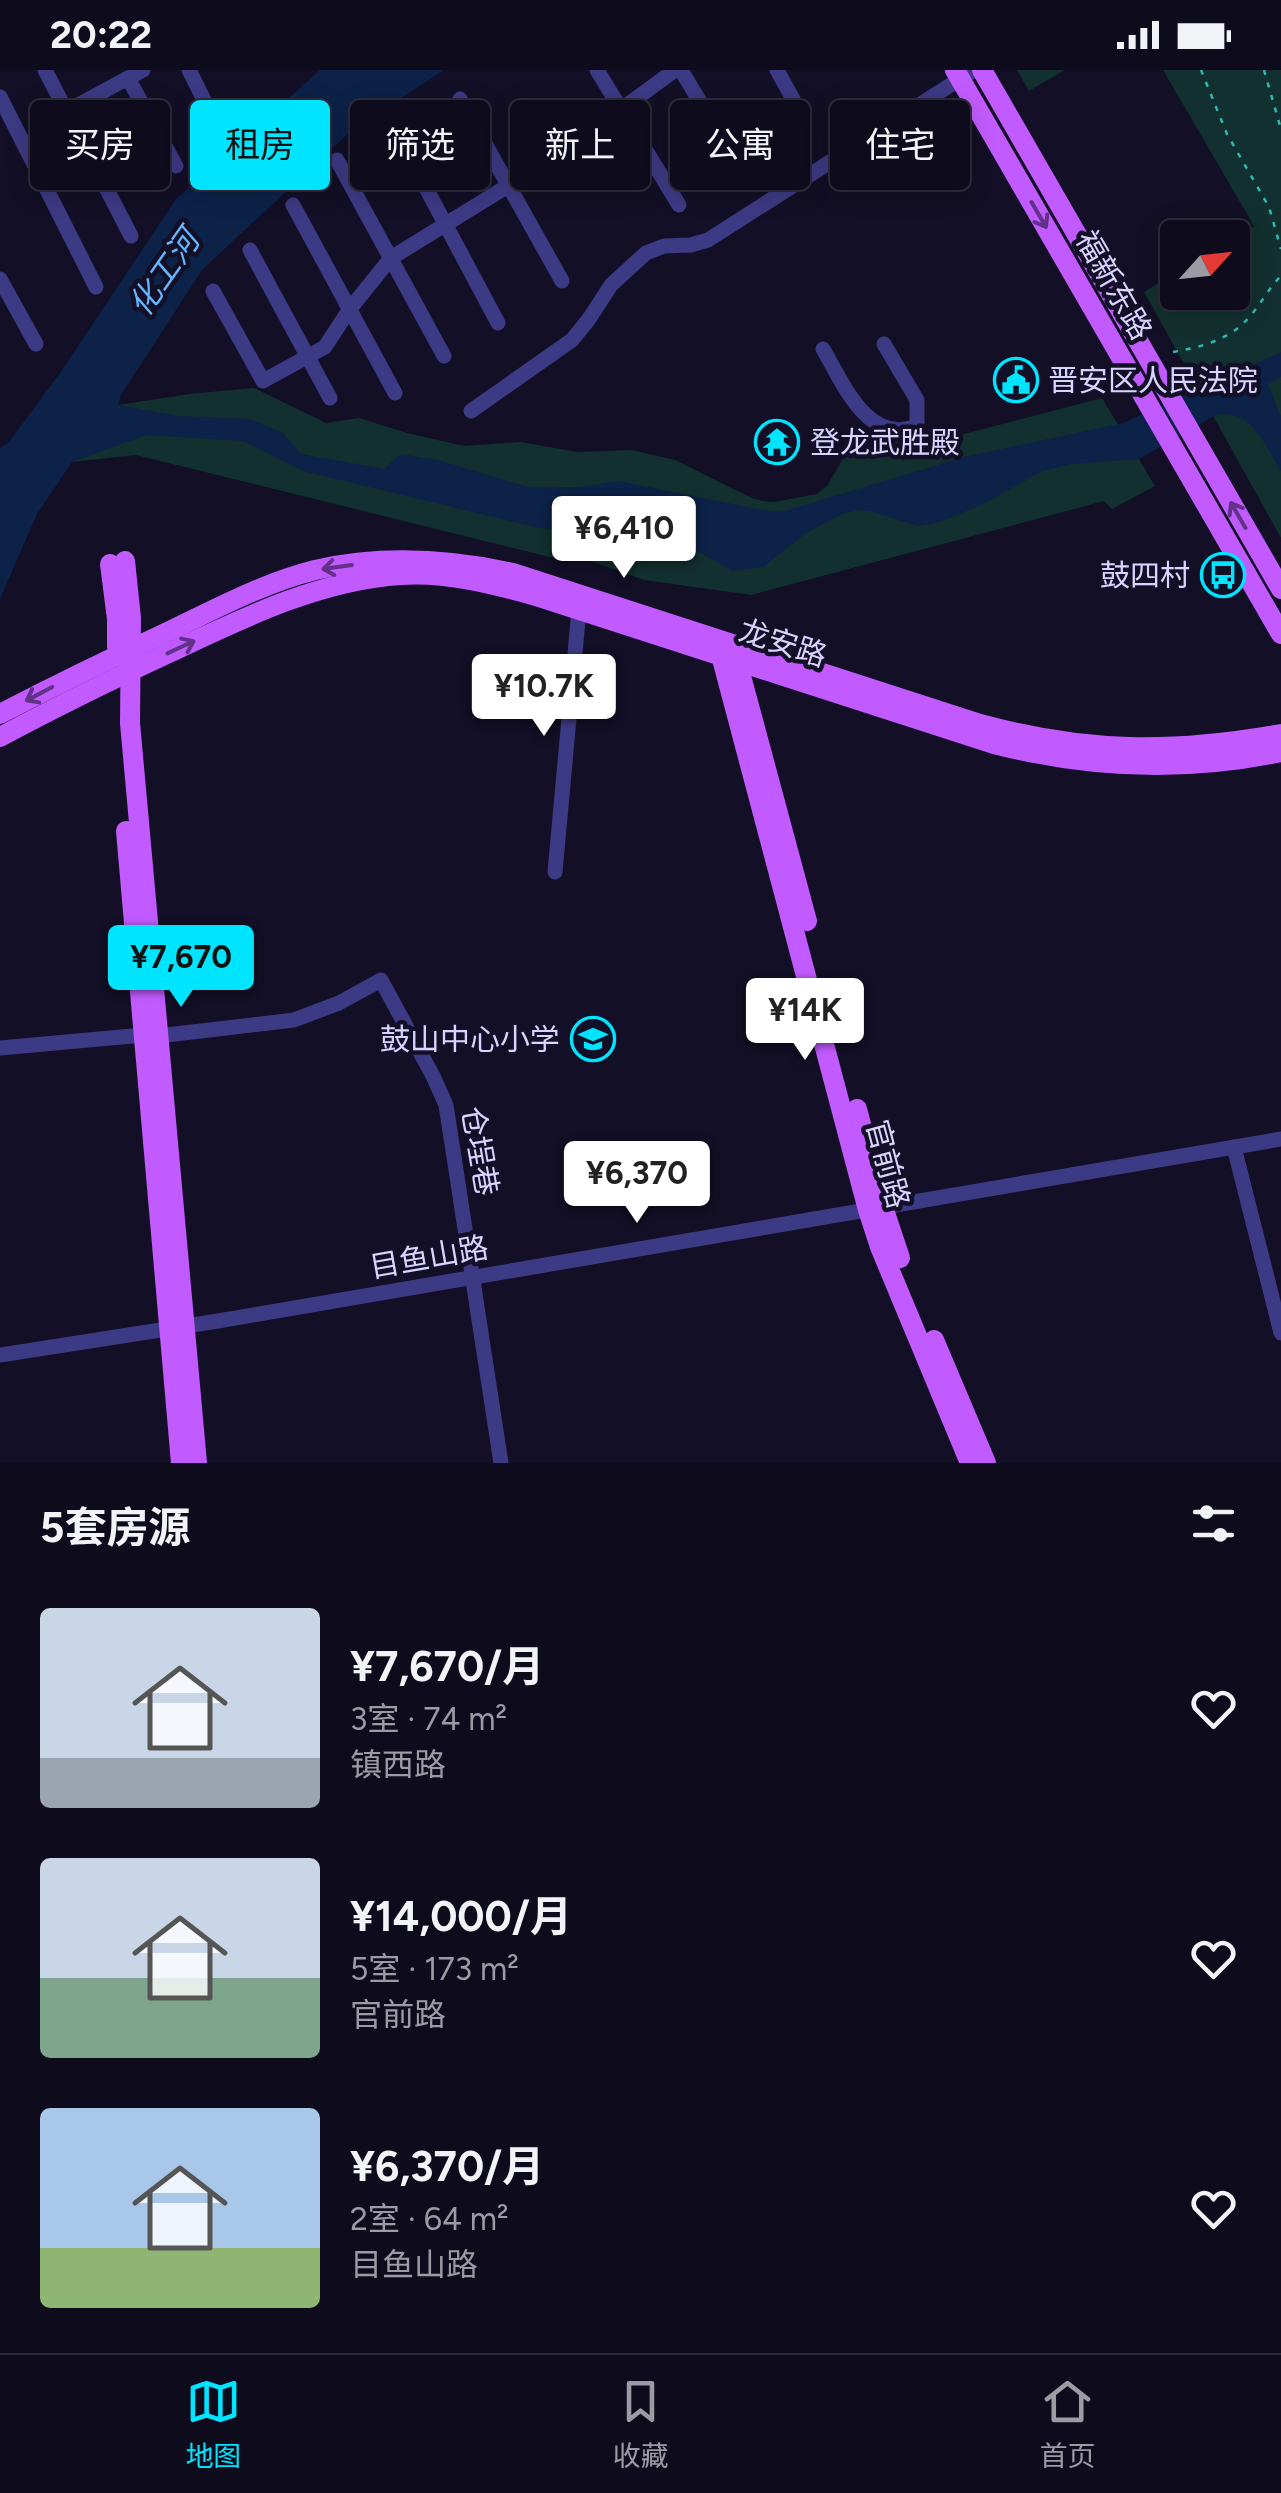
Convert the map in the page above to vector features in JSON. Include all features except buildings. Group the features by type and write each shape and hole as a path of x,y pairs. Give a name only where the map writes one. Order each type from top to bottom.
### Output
{"main road":[{"name":"福新东路","path":"982,70 1281,589"},
{"name":"福新东路","path":"963,73 1172,449 1281,634"},
{"name":"龙安路","path":"0,737 242,596 289,578 337,566 394,561 467,564 514,573 994,744 1052,757 1136,765 1281,752"},
{"path":"117,563 131,618 118,726 177,1327 197,1463"},
{"name":"龙安路","path":"0,714 124,663 317,592 372,579 414,575 501,586 980,724 1061,743 1110,748 1168,747 1281,734"},
{"name":"官前路","path":"727,649 875,1208 880,1247 970,1463"},
{"name":"官前路","path":"875,1208 894,1244 986,1463"},
{"path":"177,1327 181,1463"}],"street":[{"path":"45,70 62,100"},
{"path":"188,70 204,100"},
{"path":"597,70 614,100"},
{"path":"634,100 678,70 697,100"},
{"path":"776,70 793,100"},
{"path":"87,100 134,73 176,166"},
{"path":"471,411 572,340 611,284 646,253 664,246 708,240 963,73"},
{"path":"0,96 30,155"},
{"path":"460,99 562,281"},
{"path":"650,158 679,205"},
{"path":"337,160 444,356"},
{"path":"213,291 263,381 325,347 349,310 392,258 508,186"},
{"path":"48,190 96,287"},
{"path":"107,190 131,236"},
{"path":"427,190 498,323"},
{"path":"293,205 395,392"},
{"path":"250,250 330,398"},
{"path":"0,279 36,344"},
{"path":"822,349 861,412 886,430 904,431 917,426 916,400 884,344"},
{"path":"555,872 579,609"},
{"name":"仓埕巷","path":"151,1036 294,1020 339,1004 381,980 446,1106 500,1463"},
{"path":"0,1048 151,1036"},
{"name":"目鱼山路","path":"0,1355 1281,1140"},
{"path":"1234,1147 1281,1332"}],"path":[{"path":"1200,70 1227,134 1270,207 1281,249"},
{"path":"1264,70 1281,129"},
{"path":"1173,352 1204,345 1236,329 1281,276"}],"green space":[{"path":"1017,70 1065,70 1029,91"},
{"path":"1163,70 1281,70 1281,538 1144,292 1160,282 1160,310 1250,310 1250,228 1254,226"},
{"path":"254,388 326,423 359,418 464,446 521,442 577,452 632,450 675,460 752,498 774,502 817,494 827,486 849,448 864,459 884,437 929,439 960,435 1102,398 1155,486 1112,509 1104,501 751,595 644,580 580,557 554,558 136,455 72,462 118,405"}],"water":[{"path":"320,70 444,70 398,100 350,100 350,132 330,151 330,100 287,100"},
{"name":"化工河","path":"190,186 190,190 288,190 202,270 118,405 179,416 250,419 283,433 301,454 384,469 401,454 438,460 528,487 579,487 619,481 782,512 964,457 1123,423 1281,352 1281,377 1268,384 1281,417 1281,472 1264,441 1248,423 1228,414 1216,415 1139,459 1071,464 1043,471 940,522 918,526 870,511 842,514 806,533 763,567 732,571 702,553 659,547 640,539 623,512 602,508 575,530 539,528 303,471 243,441 146,435 72,462 37,514 0,599 0,448 9,442 60,373 176,199"}],"place":[{"name":"晋安区人民法院","path":"1016,380"},
{"name":"登龙武胜殿","path":"777,442"},
{"name":"鼓四村","path":"1223,575"},
{"name":"鼓山中心小学","path":"593,1039"}]}
